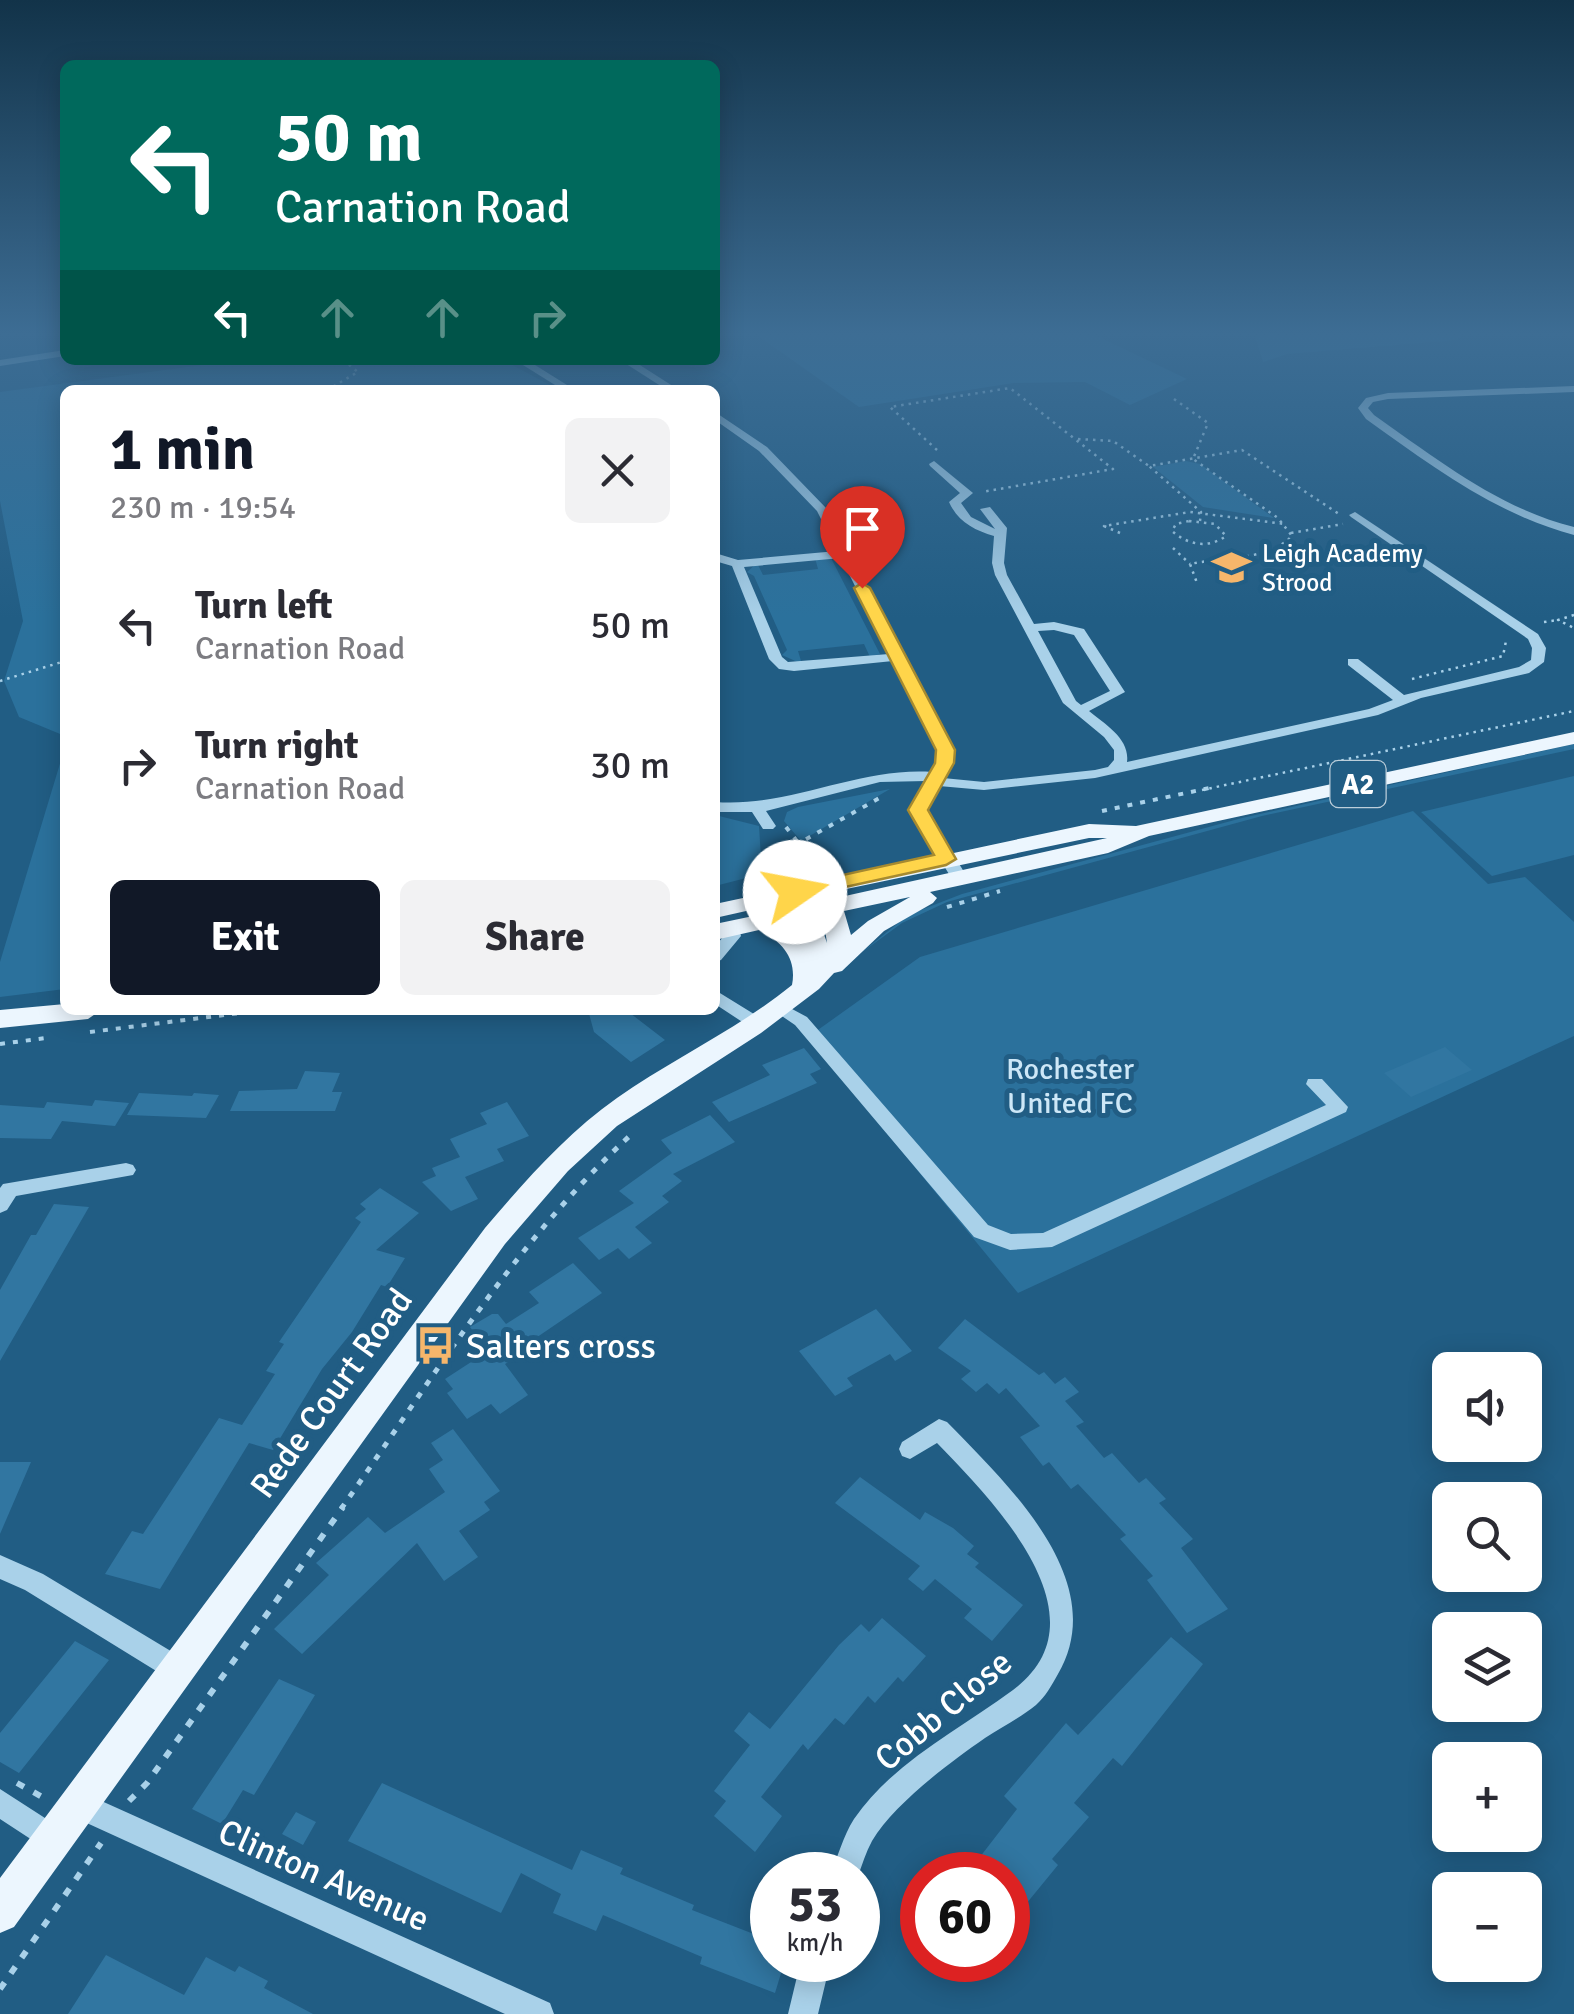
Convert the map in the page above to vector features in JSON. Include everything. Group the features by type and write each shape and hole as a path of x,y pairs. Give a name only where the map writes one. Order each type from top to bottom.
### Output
{"main road":[{"name":"A2","path":"723,931 1100,848 1143,831 1574,738"},
{"name":"A2","path":"720,909 804,880 1090,832 1143,831"},
{"path":"792,995 840,940 819,912 804,880"},
{"name":"Rede Court Road","path":"0,1913 175,1668 390,1383 496,1230 598,1127 636,1098 792,995 884,920 961,880"},
{"path":"764,923 785,931 804,957 792,995"},
{"path":"0,1019 60,1013"}],"street":[{"path":"734,430 792,475 822,510 946,750 946,760 918,810 961,880"},
{"path":"1389,430 1513,511 1574,531"},
{"path":"940,461 968,494 955,502 960,513 985,530 1001,534"},
{"path":"986,509 997,520 1001,534 999,570 1070,702 1109,734 1121,750 1122,761 1114,770"},
{"path":"720,807 757,809 912,774 984,786 1114,770 1373,712 1403,700 1524,670 1537,662 1540,648 1528,633 1355,515"},
{"path":"720,559 733,564 844,554"},
{"path":"733,564 782,665 898,657"},
{"path":"1028,628 1054,626 1079,632 1118,692 1079,711"},
{"path":"1353,662 1403,700"},
{"path":"757,809 775,823"},
{"path":"720,950 732,936 723,931"},
{"path":"720,996 792,995 801,1021 981,1230 1010,1242 1044,1241 1339,1107 1314,1084"},
{"path":"3,1194 126,1170"},
{"name":"Cobb Close","path":"854,1852 865,1827 948,1749 1036,1686 1062,1639 1061,1591 1033,1538 991,1483 938,1429 910,1449"},
{"path":"0,1567 34,1582 175,1668"},
{"name":"Clinton Avenue","path":"0,1804 66,1818 116,1821 539,2014"},
{"path":"803,2014 811,1982"}],"path":[{"path":"911,430 940,461"},
{"path":"968,494 1113,469 1063,430"},
{"path":"1193,459 1205,430"},
{"path":"1076,440 1113,441 1187,496 1201,512 1200,521"},
{"path":"1150,466 1243,450 1351,522 1291,532"},
{"path":"1190,564 1276,549 1290,541 1291,532 1193,459"},
{"path":"971,481 984,492"},
{"path":"1120,533 1104,526 1201,512 1284,524"},
{"path":"1200,521 1221,528 1224,539 1194,544 1179,539 1172,531 1182,522 1200,521"},
{"path":"1173,548 1190,564 1197,583"},
{"path":"1574,615 1558,620 1574,628"},
{"path":"0,681 60,663"},
{"path":"1088,814 1574,711"},
{"path":"879,790 906,784 912,774"},
{"path":"775,823 801,842 804,880 769,882 801,842 862,809 892,787"},
{"path":"940,909 1016,887"},
{"path":"76,1034 225,1015"},
{"path":"0,1044 57,1036"},
{"path":"0,1990 116,1821 147,1783 542,1225 583,1178 645,1124"},
{"path":"0,1774 66,1818"}],"green space":[{"path":"0,430 60,430 60,734 19,717 4,681 23,621 0,501"},
{"path":"1186,461 1200,464 1274,518 1203,507 1153,467"},
{"path":"815,558 831,558 880,654 870,657 864,644 798,651 802,664 782,655 787,650 754,576 747,572 757,563 763,575 818,569"},
{"path":"1574,744 1574,749 1262,816 947,902 902,923 861,953 908,915 962,894 1242,818"},
{"path":"60,764 60,990 0,997 0,962"},
{"path":"1574,776 1574,855 1492,876 1421,812"},
{"path":"890,789 801,841 784,821 787,812 798,807"},
{"name":"Rochester United FC","path":"1413,811 1488,884 1525,877 1574,922 1574,1036 1018,1293 808,1037 920,957"},
{"path":"720,816 759,826 762,874 720,885"}],"building":[{"path":"589,1015 632,1015 665,1040 631,1062 594,1032"},
{"path":"1445,1047 1472,1070 1411,1097 1384,1073"},
{"path":"804,1048 821,1069 810,1074 817,1083 729,1122 712,1102 770,1075 762,1065"},
{"path":"305,1071 340,1073 332,1092 342,1092 335,1111 230,1111 239,1091 297,1089"},
{"path":"139,1093 219,1095 206,1118 127,1115"},
{"path":"95,1100 129,1103 115,1126 62,1121 51,1139 0,1138 0,1105 44,1108 47,1102 92,1106"},
{"path":"507,1102 529,1136 497,1149 504,1161 465,1177 478,1199 451,1211 422,1182 436,1176 432,1168 460,1157 450,1139 487,1124 480,1113"},
{"path":"710,1115 735,1142 673,1174 682,1181 662,1196 669,1202 635,1227 652,1243 629,1259 618,1248 599,1260 578,1238 634,1203 619,1191 672,1153 661,1140"},
{"path":"380,1188 419,1213 376,1250 405,1258 387,1287 381,1285 352,1332 322,1369 273,1450 249,1443 160,1589 105,1574 132,1531 143,1534 219,1418 242,1425 275,1374 266,1371 284,1344 279,1342 361,1222 355,1218 366,1209 360,1204"},
{"path":"54,1204 89,1207 0,1361 0,1290"},
{"path":"573,1263 602,1293 524,1346 528,1350 505,1364 528,1395 500,1414 491,1404 467,1419 447,1393 453,1389 445,1379 488,1351 470,1327 492,1314 498,1314 506,1324 539,1303 529,1292"},
{"path":"876,1309 912,1351 895,1361 890,1354 847,1378 853,1386 835,1396 799,1351"},
{"path":"965,1319 1039,1375 1044,1372 1055,1384 1065,1377 1079,1392 1065,1401 1084,1422 1076,1426 1104,1458 1112,1453 1139,1483 1146,1478 1166,1499 1159,1503 1193,1539 1181,1548 1228,1609 1187,1633 1147,1580 1153,1576 1120,1539 1126,1535 1078,1484 1071,1489 1049,1462 1043,1466 1020,1437 1040,1426 1006,1388 999,1394 987,1383 976,1392 961,1379 971,1371 938,1348"},
{"path":"453,1429 500,1491 484,1502 490,1510 459,1531 478,1557 444,1581 417,1543 302,1654 274,1629 329,1575 316,1563 368,1517 385,1533 445,1492 429,1469 443,1460 431,1443"},
{"path":"0,1462 31,1462 0,1534"},
{"path":"860,1477 920,1520 925,1512 953,1528 974,1546 967,1554 979,1563 975,1567 1023,1605 992,1641 964,1618 972,1609 935,1579 923,1591 908,1579 920,1566 835,1503"},
{"path":"882,1618 926,1656 903,1682 898,1677 875,1703 868,1696 844,1725 835,1718 808,1750 803,1744 761,1797 782,1816 755,1852 714,1816 726,1801 714,1791 750,1745 734,1731 749,1712 770,1729 839,1645 861,1624 869,1632"},
{"path":"1171,1637 1203,1664 1122,1766 1113,1758 1074,1803 1089,1817 1052,1859 1058,1865 1030,1899 1030,1852 984,1852 1017,1809 1004,1796 1066,1723 1078,1735"},
{"path":"75,1641 109,1660 19,1773 0,1762 0,1733"},
{"path":"279,1679 315,1695 254,1795 243,1790 222,1824 192,1809"},
{"path":"382,1783 572,1870 581,1850 623,1868 620,1874 694,1905 692,1910 750,1932 750,1982 778,1982 775,1993 700,1964 702,1957 603,1915 596,1931 553,1913 561,1894 521,1873 501,1913 348,1841"},
{"path":"296,1812 316,1822 303,1845 282,1834"},
{"path":"106,1955 184,1995 206,1957 235,1972 239,1966 268,1981 264,1988 313,2014 68,2014"}],"place":[{"name":"Leigh Academy Strood","path":"1232,567"},
{"name":"Salters cross","path":"436,1346"}],"route":[{"path":"795,892 946,859 918,810 944,763 946,750 862,588"}]}
